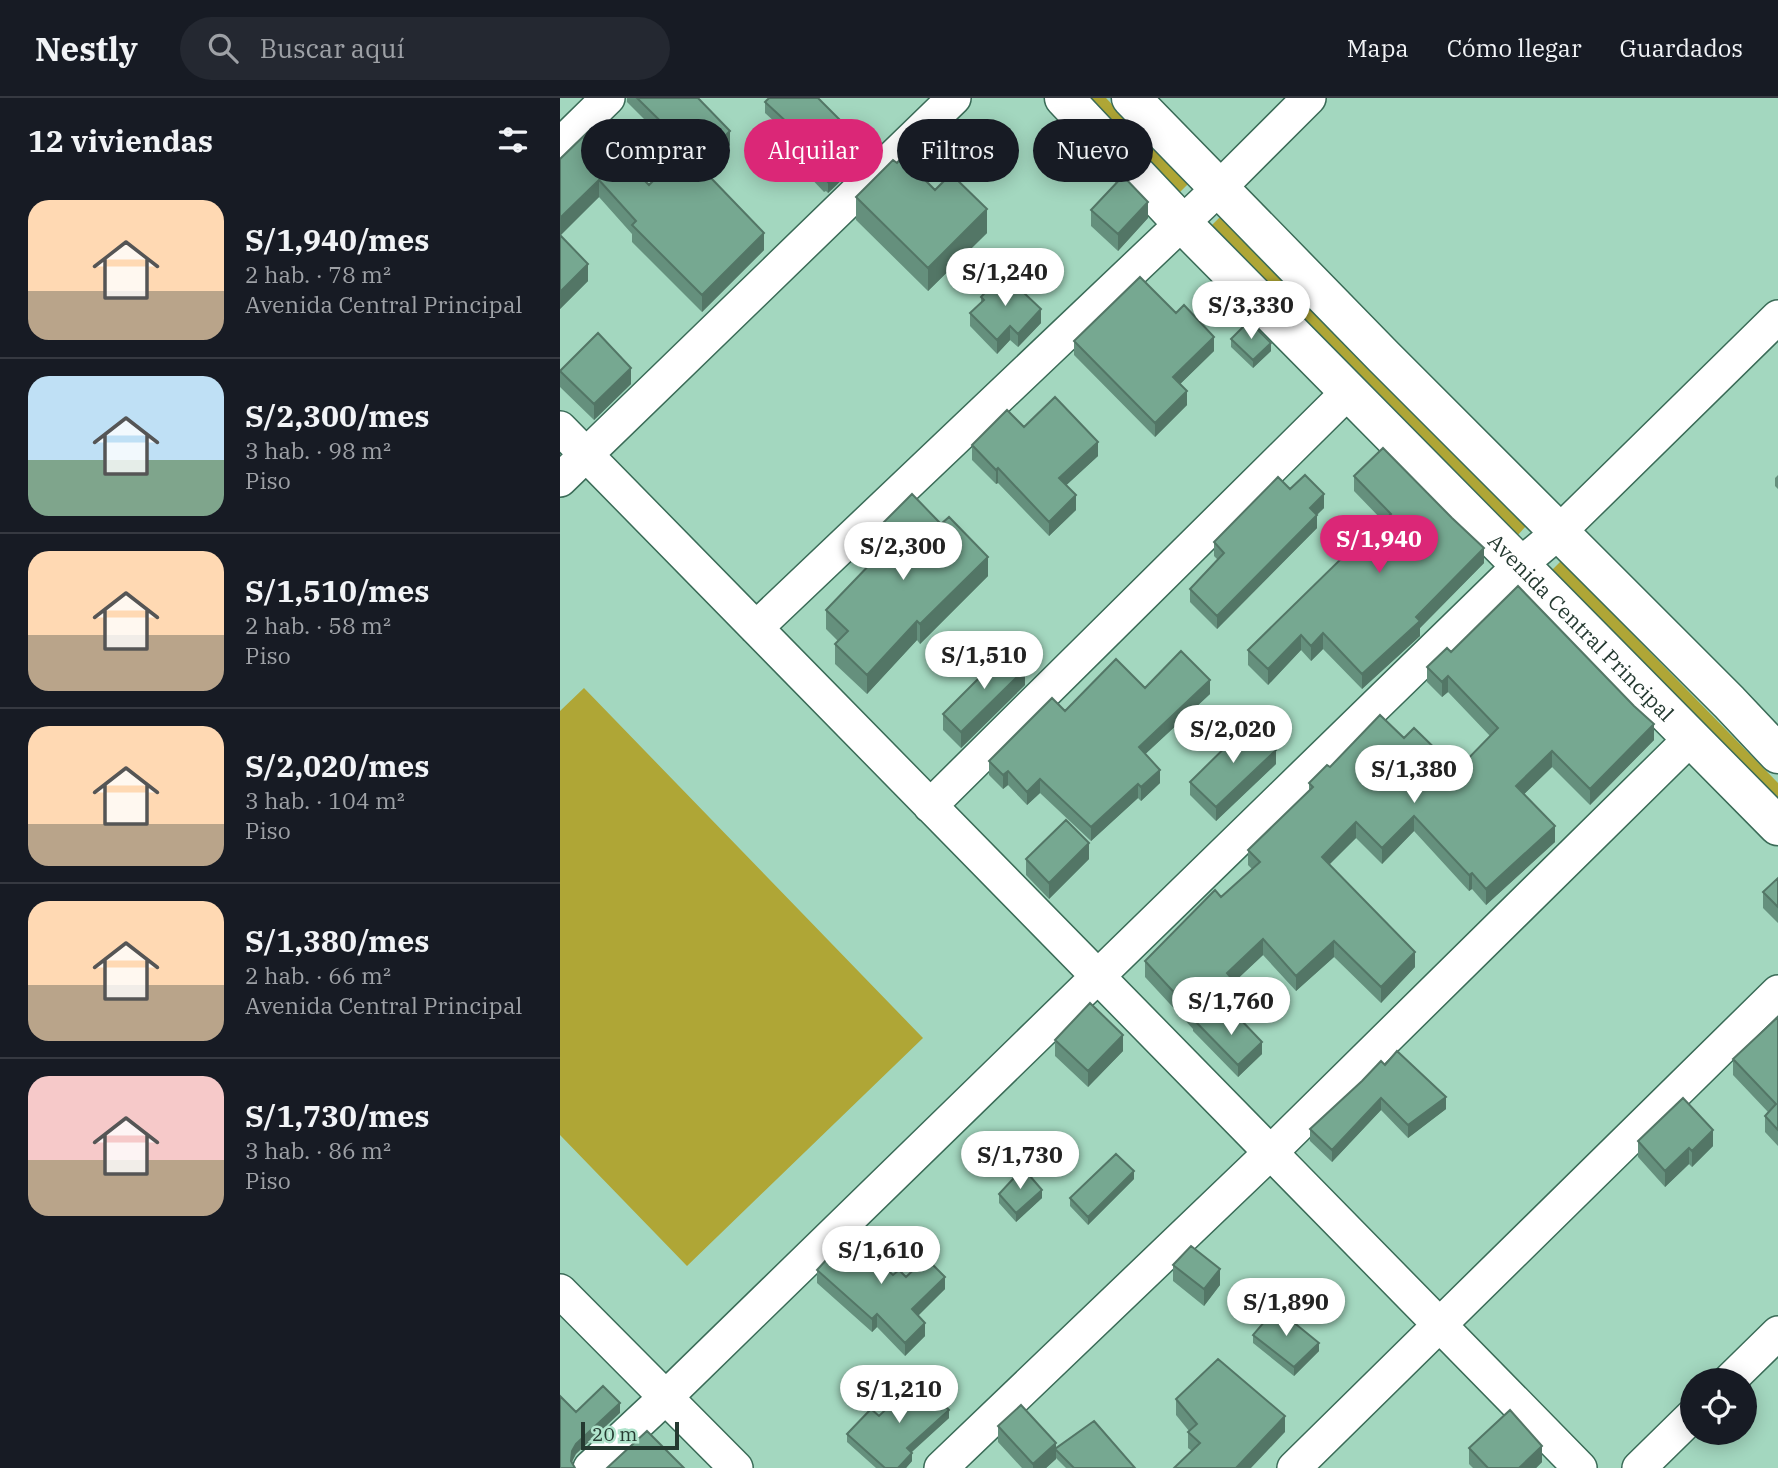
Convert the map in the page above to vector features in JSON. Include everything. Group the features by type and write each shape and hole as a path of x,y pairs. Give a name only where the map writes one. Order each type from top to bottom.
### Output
{"street":[{"path":"560,145 608,98"},
{"path":"560,480 954,98"},
{"name":"Avenida Central Principal","path":"1064,98 1182,223 1778,826"},
{"path":"1131,98 1778,754"},
{"path":"756,628 1219,189 1309,98"},
{"path":"590,1468 1778,317"},
{"path":"930,806 1348,392"},
{"path":"560,428 1580,1468"},
{"path":"941,1468 1270,1152 1692,737"},
{"path":"1294,1468 1778,992"},
{"path":"560,1292 667,1396 736,1468"},
{"path":"1742,1368 1778,1333"},
{"path":"1639,1468 1680,1428"}],"shaded area":[{"path":"1085,98 1106,98 1126,119 1105,119"},
{"path":"1153,147 1188,184 1178,194 1153,168"},
{"path":"1221,216 1527,525 1517,536 1210,227"},
{"path":"1561,561 1778,783 1778,801 1552,570"},
{"path":"584,688 923,1038 687,1266 560,1135 560,711"}],"building":[{"path":"637,98 698,98 718,119 658,119"},
{"path":"769,98 818,98 839,119 783,119 765,102"},
{"path":"581,139 581,182 597,182 560,218 560,159"},
{"path":"893,160 897,163 897,182 927,182 935,190 943,182 959,182 987,209 928,268 856,197 871,182 883,182 883,170"},
{"path":"601,182 646,182 649,185 652,182 715,182 764,233 702,295 632,225 636,221"},
{"path":"1117,182 1129,182 1148,202 1118,234 1091,210"},
{"path":"560,235 588,264 560,292"},
{"path":"1003,273 1041,309 1018,334 1010,326 997,340 970,313 984,300 981,297"},
{"path":"1140,277 1176,313 1184,305 1214,337 1173,377 1187,391 1155,423 1074,341"},
{"path":"1249,321 1271,343 1253,360 1231,339"},
{"path":"598,333 631,368 594,404 560,371"},
{"path":"1055,397 1098,442 1059,478 1076,495 1049,522 998,468 996,470 972,445 1007,410 1024,427"},
{"path":"1383,448 1484,548 1416,617 1420,621 1362,674 1323,633 1311,646 1301,635 1268,669 1248,650 1391,514 1354,476"},
{"path":"1305,475 1324,494 1310,508 1317,515 1217,616 1190,589 1224,553 1214,542 1278,477 1290,489"},
{"path":"912,494 941,524 949,517 988,557 920,624 917,621 867,675 835,644 848,631 826,610 875,559 871,556 883,545 872,534"},
{"path":"1518,586 1654,724 1590,789 1552,751 1516,786 1555,826 1486,889 1472,873 1469,875 1414,816 1382,848 1356,822 1322,857 1415,952 1381,987 1334,941 1296,976 1263,939 1227,973 1231,978 1194,1014 1145,961 1215,890 1221,897 1260,862 1248,850 1313,787 1309,783 1327,765 1330,767 1380,715 1404,738 1414,728 1457,770 1498,728 1448,676 1442,682 1427,667 1447,648 1451,652"},
{"path":"1006,651 1025,669 961,732 943,714"},
{"path":"1181,651 1210,680 1139,747 1160,770 1141,787 1138,784 1091,827 1040,779 1027,792 1008,771 1003,775 989,761 1052,698 1065,711 1116,659 1145,688"},
{"path":"1250,723 1276,750 1216,807 1190,782"},
{"path":"1066,820 1089,843 1049,883 1026,859"},
{"path":"1778,878 1778,907 1763,892"},
{"path":"1090,1003 1123,1035 1088,1071 1055,1040"},
{"path":"1778,1017 1778,1130 1765,1116 1776,1104 1733,1059"},
{"path":"1193,1019 1240,1019 1262,1042 1238,1065"},
{"path":"1397,1051 1446,1097 1408,1125 1381,1098 1332,1150 1310,1129 1381,1061 1385,1065"},
{"path":"1683,1098 1713,1130 1692,1151 1689,1148 1665,1171 1638,1141"},
{"path":"1116,1154 1134,1171 1088,1217 1070,1198"},
{"path":"1023,1168 1042,1190 1016,1213 999,1194"},
{"path":"849,1235 893,1275 899,1270 906,1277 926,1258 945,1277 912,1309 925,1323 905,1343 877,1314 872,1319 817,1270"},
{"path":"1191,1246 1220,1269 1204,1289 1173,1265"},
{"path":"1276,1308 1319,1343 1294,1367 1253,1335"},
{"path":"1218,1359 1285,1416 1236,1468 1174,1468 1200,1443 1188,1432 1197,1424 1176,1399"},
{"path":"919,1378 949,1410 907,1448 912,1453 898,1468 885,1468 847,1434 871,1409 879,1416"},
{"path":"603,1386 620,1403 576,1444 571,1461 575,1468 560,1468 560,1396 576,1412"},
{"path":"1021,1405 1056,1443 1033,1464 998,1426"},
{"path":"1510,1410 1542,1446 1519,1468 1488,1468 1469,1448"},
{"path":"1094,1421 1135,1468 1074,1468 1055,1449"},
{"path":"647,1431 684,1468 607,1468"}]}
